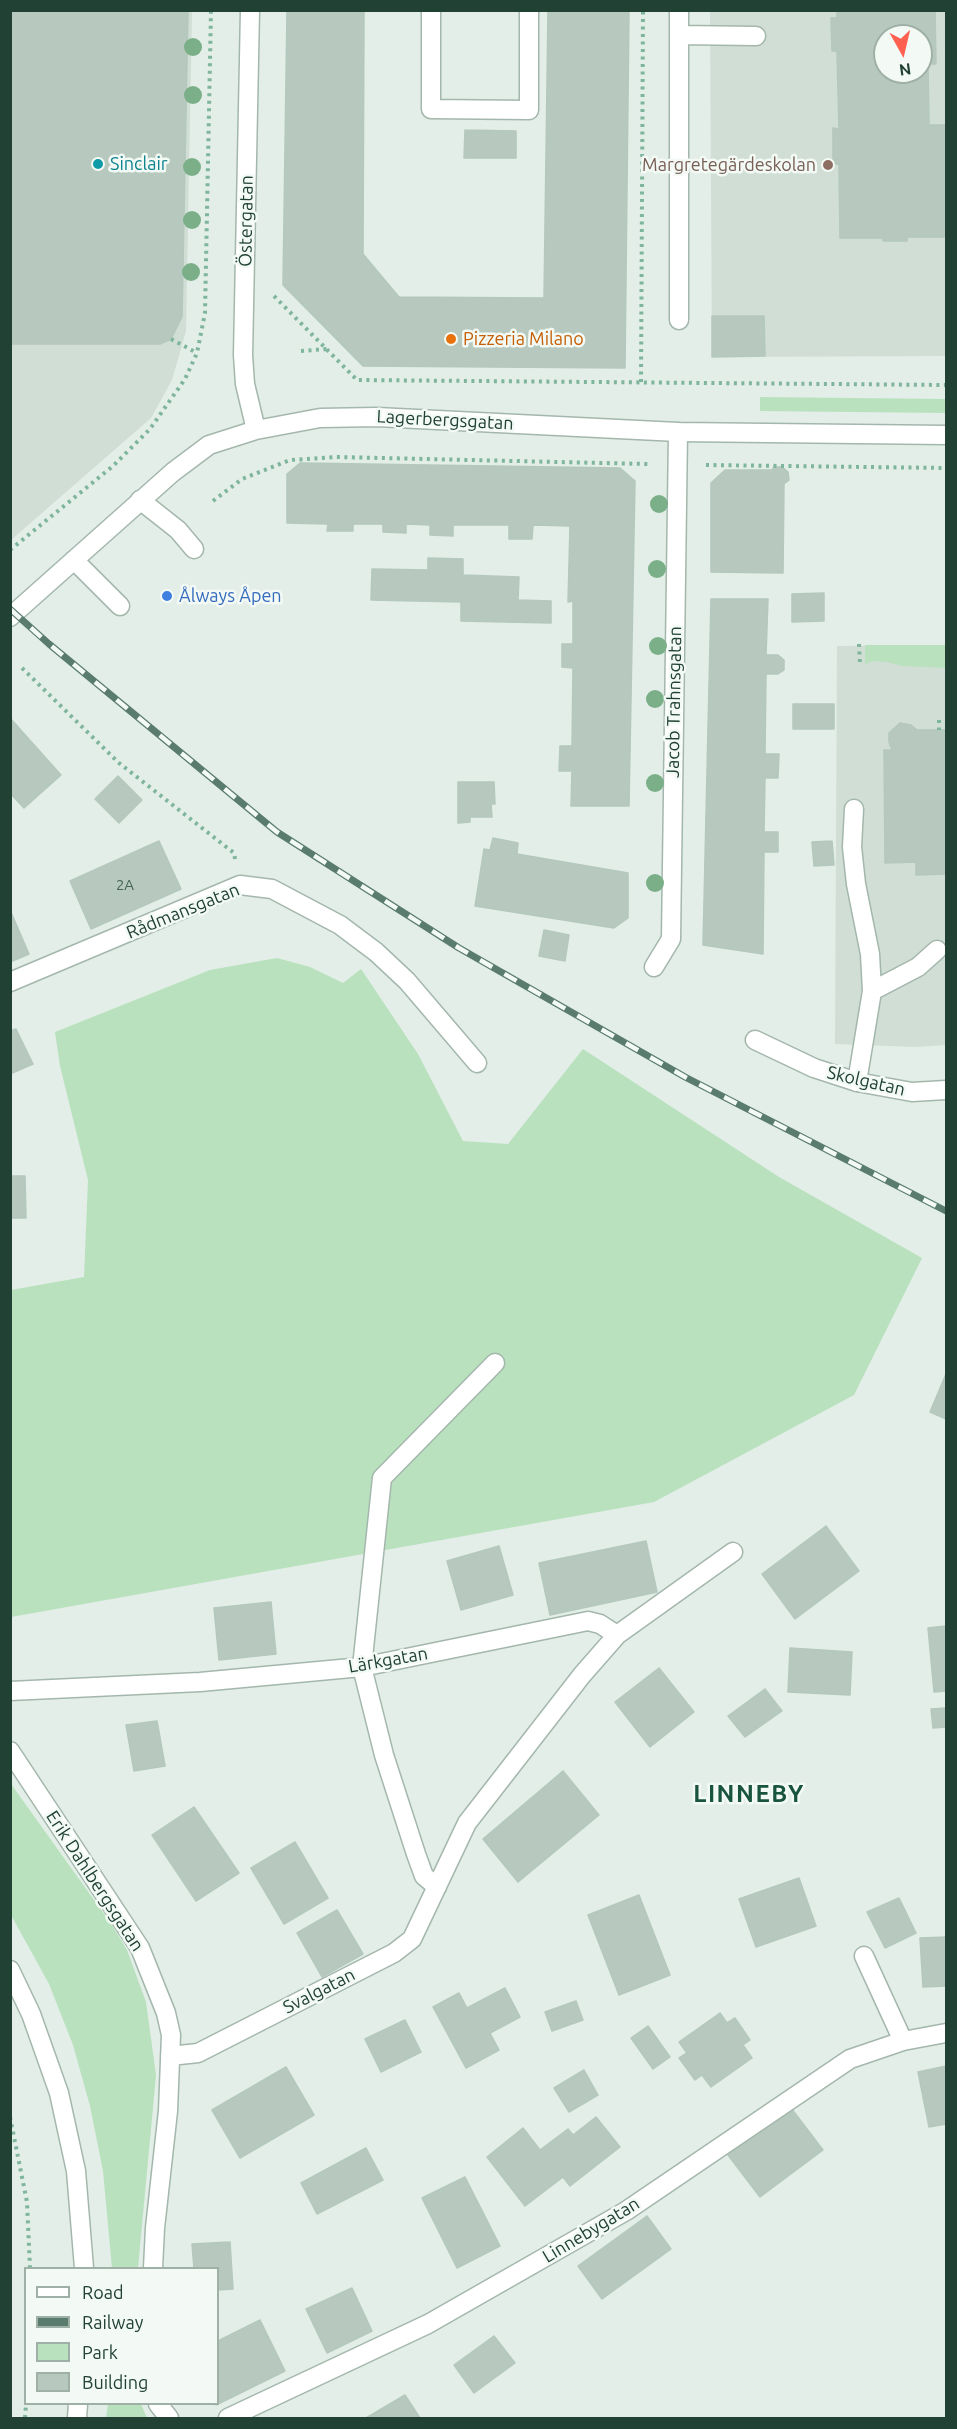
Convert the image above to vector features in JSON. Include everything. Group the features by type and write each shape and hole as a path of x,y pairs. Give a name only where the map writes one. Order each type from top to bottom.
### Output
{"street":[{"name":"Östergatan","path":"250,10 243,355 245,384 256,430"},
{"path":"431,10 431,109 529,110 529,10"},
{"path":"679,10 679,320"},
{"path":"678,35 756,36"},
{"name":"Lagerbergsgatan","path":"10,617 140,500 209,445 256,430 320,418 377,417 678,432 946,435"},
{"name":"Jacob Trahnsgatan","path":"654,967 671,939 678,432"},
{"path":"140,500 178,530 194,549"},
{"path":"74,560 120,606"},
{"path":"854,809 852,847 870,954 872,991 857,1082"},
{"name":"Rådmansgatan","path":"10,982 240,885 272,889 309,907 376,952 407,981 477,1063"},
{"path":"872,991 918,968 937,950"},
{"name":"Skolgatan","path":"755,1040 814,1068 857,1082 912,1092 946,1090"},
{"path":"437,1887 424,1876 416,1854 384,1755 362,1667 382,1478 495,1363"},
{"path":"617,1635 733,1552"},
{"name":"Lärkgatan","path":"10,1691 200,1682 362,1667 588,1621 600,1624 617,1635"},
{"name":"Svalgatan","path":"170,2056 198,2053 394,1953 412,1939 467,1823 582,1675 617,1635"},
{"name":"Erik Dahlbergsgatan","path":"10,1751 140,1948 166,2013 171,2035 168,2111 153,2267"},
{"path":"864,1956 903,2041"},
{"path":"10,1970 31,2014 59,2093 76,2171 84,2267"},
{"name":"Linnebygatan","path":"228,2418 428,2324 626,2211 850,2059 903,2041 946,2033"},
{"path":"159,2405 169,2418"}],"path":[{"path":"10,550 113,466 150,429 185,379 197,353 205,313 211,10"},
{"path":"640,382 643,10"},
{"path":"274,284 273,296 357,380 946,386"},
{"path":"171,339 197,353"},
{"path":"301,351 327,349"},
{"path":"213,501 242,479 290,460 336,457 946,468"},
{"path":"859,644 860,664"},
{"path":"22,668 119,763 234,853 240,885"},
{"path":"939,720 939,730"},
{"path":"10,2117 27,2202 30,2267"}],"shaded area":[{"name":"Sinclair","path":"11,11 192,11 186,331 172,380 151,418 11,540"},
{"name":"Margretegärdeskolan","path":"710,11 946,11 946,356 712,357"},
{"path":"946,645 946,1045 917,1047 835,1044 837,646"}],"green space":[{"path":"760,397 946,399 946,413 760,411"},
{"path":"865,645 946,645 946,668 902,666 873,661 865,664"},
{"path":"277,958 310,967 343,983 361,969 418,1054 463,1141 508,1144 583,1049 779,1177 922,1258 854,1395 654,1502 11,1617 11,1290 84,1277 88,1180 60,1066 55,1032 210,970"},
{"path":"11,1784 112,1925 127,1950 146,2002 156,2075 138,2267 112,2267 103,2171 90,2106 73,2045 49,1984 11,1915"},
{"path":"108,2405 141,2405 147,2418 106,2418"}],"building":[{"name":"Sinclair","path":"10,10 188,10 182,317 171,339 160,344 10,344"},
{"path":"287,10 364,10 363,254 399,297 544,298 548,10 629,10 625,368 363,366 283,285"},
{"path":"837,10 935,10 936,64 933,64 933,24 873,24 873,84 928,84 929,125 946,125 946,237 907,237 907,241 883,241 883,238 840,238 839,164 833,164 833,128 839,129 837,51 832,51 831,18 837,18"},
{"path":"465,130 516,131 516,158 464,158"},
{"path":"712,316 764,316 765,356 712,357"},
{"path":"300,463 620,468 635,481 629,806 571,806 572,771 559,771 560,746 572,746 573,668 562,667 562,644 573,644 573,601 568,602 570,526 533,525 532,539 509,539 509,525 453,525 453,536 430,535 430,525 406,524 406,533 383,532 383,524 353,524 353,531 327,531 328,524 287,523 287,474"},
{"path":"774,467 782,467 788,472 789,480 784,484 783,573 711,572 711,483 725,470 772,470"},
{"path":"428,558 463,559 463,575 519,577 518,600 551,601 551,623 461,621 461,602 371,600 372,569 428,570"},
{"path":"824,593 824,621 792,622 792,594"},
{"path":"711,599 768,599 766,655 778,655 784,660 784,670 778,674 766,674 765,754 779,754 778,778 765,778 764,832 778,832 778,852 764,852 763,954 703,945"},
{"path":"793,704 834,704 834,729 793,729"},
{"path":"10,718 61,775 24,808 10,793"},
{"path":"900,723 911,725 917,730 946,730 946,874 916,875 916,862 885,863 884,750 892,750 889,733"},
{"path":"118,776 142,800 119,823 95,799"},
{"path":"458,782 494,782 495,804 491,804 492,817 470,817 470,822 458,823"},
{"path":"493,838 518,843 517,854 628,873 628,918 614,928 475,906 484,849 490,850"},
{"path":"159,841 181,889 91,929 70,881"},
{"path":"832,841 834,865 814,866 812,842"},
{"path":"10,910 29,954 10,962"},
{"path":"544,930 569,935 565,961 539,956"},
{"path":"16,1029 33,1064 10,1074 10,1031"},
{"path":"10,1176 25,1176 26,1218 10,1218"},
{"path":"946,1374 946,1419 930,1412"},
{"path":"826,1526 859,1571 795,1619 762,1574"},
{"path":"646,1541 657,1592 550,1615 539,1563"},
{"path":"499,1546 513,1595 461,1610 447,1561"},
{"path":"271,1602 276,1654 219,1660 214,1608"},
{"path":"946,1626 946,1691 934,1692 928,1628"},
{"path":"790,1648 852,1652 850,1695 788,1692"},
{"path":"659,1668 694,1712 650,1747 615,1702"},
{"path":"765,1689 782,1711 745,1737 728,1716"},
{"path":"946,1708 946,1727 933,1728 931,1709"},
{"path":"157,1721 165,1766 134,1771 126,1725"},
{"path":"563,1771 599,1815 518,1882 483,1839"},
{"path":"194,1807 239,1873 196,1901 152,1835"},
{"path":"295,1842 328,1898 284,1924 251,1868"},
{"path":"799,1878 816,1926 756,1947 739,1899"},
{"path":"639,1895 670,1975 619,1995 588,1915"},
{"path":"899,1898 916,1933 885,1948 867,1912"},
{"path":"337,1910 363,1954 322,1977 297,1933"},
{"path":"946,1937 946,1986 923,1987 920,1938"},
{"path":"505,1988 520,2017 490,2033 499,2050 466,2068 433,2007 459,1993 467,2008"},
{"path":"576,2001 583,2020 552,2031 545,2012"},
{"path":"720,2013 727,2023 735,2018 750,2040 743,2045 752,2058 711,2087 702,2075 695,2080 679,2058 687,2053 679,2042"},
{"path":"405,2020 421,2052 381,2072 365,2039"},
{"path":"648,2026 670,2057 653,2069 631,2038"},
{"path":"946,2066 946,2124 929,2127 918,2072"},
{"path":"286,2067 314,2115 240,2158 212,2110"},
{"path":"584,2070 598,2095 569,2112 554,2088"},
{"path":"791,2108 823,2150 760,2197 728,2155"},
{"path":"596,2117 620,2147 570,2186 563,2177 525,2206 487,2157 523,2128 540,2150 568,2129 573,2135"},
{"path":"366,2148 383,2180 317,2214 301,2183"},
{"path":"465,2177 500,2246 457,2268 422,2198"},
{"path":"647,2216 671,2249 602,2299 578,2266"},
{"path":"230,2242 233,2289 219,2290 219,2267 194,2267 192,2244"},
{"path":"352,2288 372,2331 327,2353 306,2309"},
{"path":"260,2320 285,2371 219,2404 219,2340"},
{"path":"494,2336 515,2363 474,2393 454,2365"},
{"path":"405,2395 420,2418 366,2418"}],"railway":[{"path":"10,609 49,644 277,832 459,948 685,1077 946,1211"}],"place":[{"name":"Sinclair","path":"98,164"},
{"name":"Margretegärdeskolan","path":"828,165"},
{"name":"Pizzeria Milano","path":"451,339"},
{"name":"Ålways Åpen","path":"167,596"}],"district":[{"name":"LINNEBY","path":"749,1794"}]}
